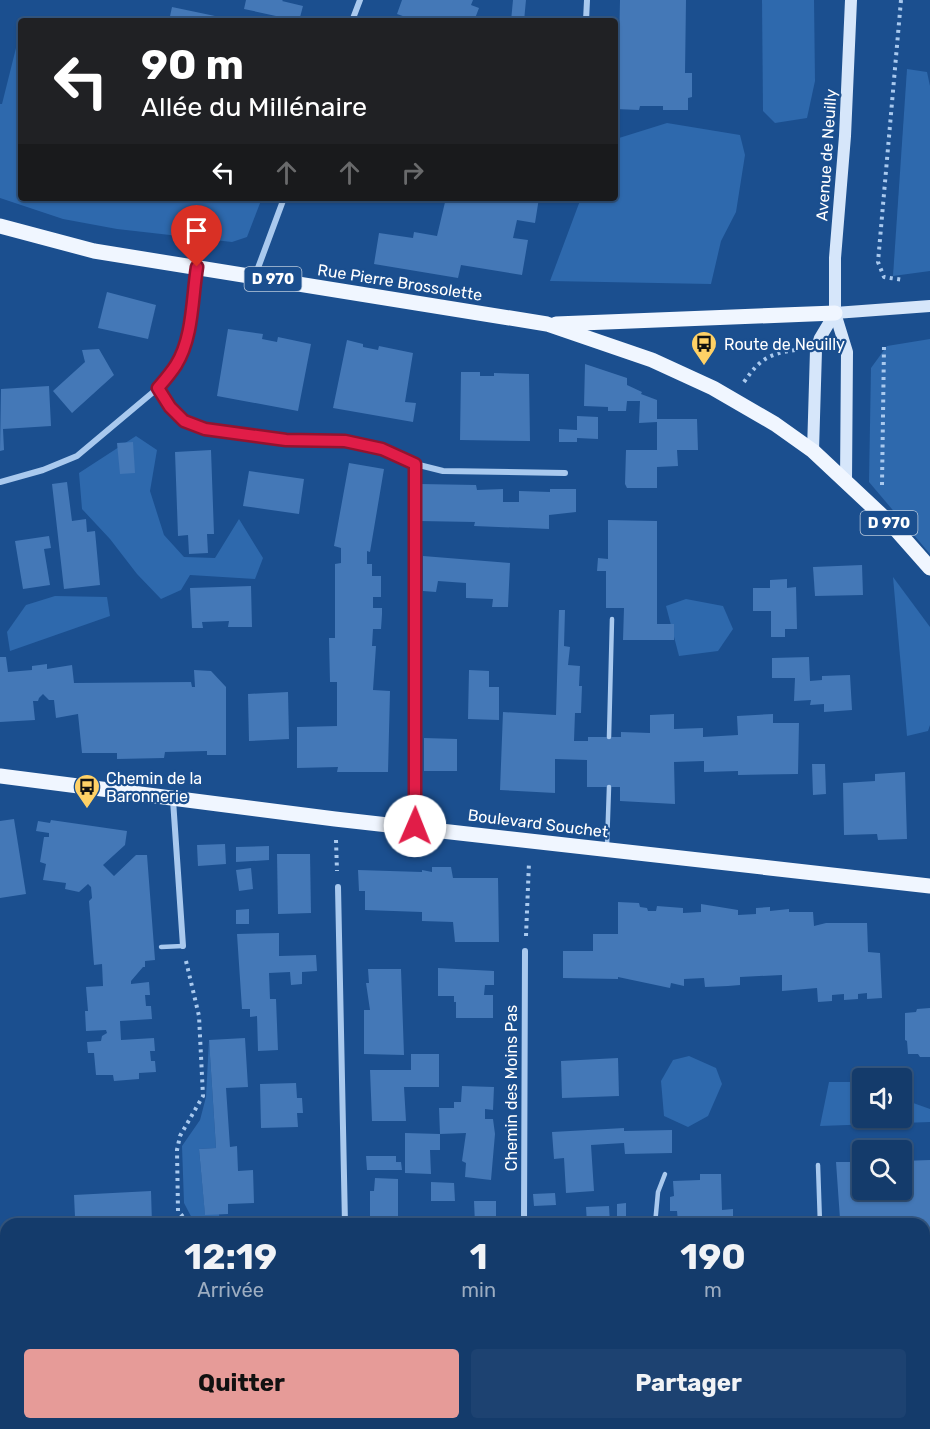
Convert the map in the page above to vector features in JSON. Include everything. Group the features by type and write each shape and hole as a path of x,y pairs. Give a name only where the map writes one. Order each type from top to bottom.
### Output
{"main road":[{"name":"Avenue de Neuilly","path":"846,481 847,351 835,313 836,258 845,136 851,0"},
{"name":"Rue Pierre Brossolette","path":"0,226 94,251 547,324"},
{"path":"547,324 835,313 930,306"},
{"name":"Avenue de Neuilly","path":"813,451 816,350 820,338 835,313"},
{"name":"D 970","path":"547,324 652,360 713,388 775,424 813,451 846,481 930,568"},
{"name":"Boulevard Souchet","path":"0,776 335,819 415,826 930,886"}],"street":[{"path":"353,18 360,0"},
{"path":"586,18 587,0"},
{"path":"255,276 283,201"},
{"path":"0,482 43,470 77,456 158,388 176,366 183,350 197,267"},
{"path":"158,388 170,407 184,421 205,429 286,440 345,441 382,449 415,464 443,471 565,473"},
{"path":"415,464 415,826"},
{"path":"173,797 183,946"},
{"path":"338,887 345,1218"},
{"name":"Chemin des Moins Pas","path":"524,1218 525,951"}],"lane":[{"path":"609,737 612,619"},
{"path":"607,849 609,787"},
{"path":"161,947 183,946"},
{"path":"818,1165 820,1218"},
{"path":"656,1218 658,1192 665,1174"}],"path":[{"path":"901,0 878,262 884,277 903,280"},
{"path":"882,516 884,346"},
{"path":"744,382 758,363 774,352 796,349"},
{"path":"335,819 338,887"},
{"path":"525,951 530,840"},
{"path":"183,946 199,1016 203,1096 180,1136 177,1150 178,1211 184,1218"}],"shaded area":[{"path":"762,0 814,0 815,81 807,118 775,123 763,111"},
{"path":"18,40 18,201 261,201 247,237 232,242 117,229 63,219 0,198 0,104 2,104"},
{"path":"907,69 927,72 930,86 930,271 893,276"},
{"path":"667,123 740,135 745,155 736,212 721,241 711,284 550,281 580,201 618,201 619,138"},
{"path":"930,339 930,554 869,482 871,368 887,346"},
{"path":"136,436 157,450 150,491 164,535 184,557 215,558 239,519 263,558 255,579 190,575 181,590 161,599 82,509 79,473"},
{"path":"893,577 930,627 930,725 928,731 907,736"},
{"path":"55,596 107,597 110,616 10,651 7,632 26,605"},
{"path":"686,599 723,606 733,629 718,651 679,656 666,606"},
{"path":"209,1040 216,1148 199,1149 205,1214 219,1214 219,1218 192,1218 184,1203 182,1146 200,1120 206,1097"},
{"path":"689,1056 716,1068 722,1084 708,1116 688,1127 664,1116 661,1081 673,1060"},
{"path":"829,1082 852,1082 852,1125 820,1126"},
{"path":"912,1103 930,1109 930,1122 912,1123"}],"building":[{"path":"246,0 283,0 303,6 300,18 285,18 244,9"},
{"path":"402,0 473,0 471,5 479,8 475,18 408,18 397,14"},
{"path":"513,0 526,0 524,18 511,18"},
{"path":"620,0 686,0 685,73 692,73 692,97 688,98 688,110 663,110 663,106 640,106 639,110 618,109"},
{"path":"172,7 215,16 215,18 170,18"},
{"path":"445,201 539,201 535,223 517,220 513,238 528,240 522,275 461,265 458,278 374,264 379,233 413,238 414,232 437,236"},
{"path":"107,292 156,305 148,339 98,328"},
{"path":"228,329 263,334 262,339 277,342 278,337 311,344 298,411 217,396"},
{"path":"347,340 378,350 379,346 413,353 405,402 416,403 413,422 333,408"},
{"path":"99,349 114,375 72,413 53,391 85,362 82,350"},
{"path":"585,364 627,378 627,385 657,400 657,419 697,419 698,450 677,450 678,466 657,467 657,488 627,488 625,484 626,450 657,450 657,422 639,423 640,401 627,401 626,411 608,411 608,407 584,406"},
{"path":"461,372 480,372 480,376 494,376 494,373 529,374 530,441 460,440"},
{"path":"49,386 51,426 3,429 4,450 0,451 1,389"},
{"path":"577,416 598,417 598,439 577,438 577,442 559,442 559,429 577,430"},
{"path":"133,442 135,473 120,474 117,443"},
{"path":"211,450 214,534 207,534 208,553 189,554 188,535 178,536 175,452"},
{"path":"349,463 384,469 370,552 367,551 367,564 372,564 372,576 381,576 381,597 373,597 373,608 382,608 382,614 381,629 373,629 372,646 376,646 373,690 390,691 388,772 337,772 338,767 297,768 297,727 337,726 337,682 330,682 329,638 335,638 335,564 341,563 341,548 334,546"},
{"path":"249,471 304,479 299,514 243,506"},
{"path":"67,482 72,521 86,519 87,532 95,531 100,585 64,589 52,484"},
{"path":"420,484 476,485 477,490 503,489 503,502 519,502 519,491 550,492 550,489 576,489 576,512 549,515 549,529 474,526 475,522 419,521"},
{"path":"608,520 657,521 657,624 674,624 674,640 623,640 624,608 606,608 606,571 597,571 598,558 608,559"},
{"path":"49,536 51,548 44,549 50,585 23,589 15,541"},
{"path":"423,556 510,563 508,607 492,607 493,599 466,598 466,583 438,581 436,592 423,591"},
{"path":"862,565 863,595 815,596 813,567"},
{"path":"787,579 787,588 796,587 797,629 785,629 785,637 771,637 771,611 753,611 753,588 770,588 770,580"},
{"path":"251,586 252,627 228,627 229,621 202,622 203,628 192,628 190,588"},
{"path":"559,610 565,610 564,646 570,647 568,665 580,666 581,713 575,713 574,741 588,741 588,737 621,737 621,732 650,733 650,715 674,714 674,729 703,728 703,737 738,735 737,716 773,714 773,723 799,723 798,774 738,775 738,771 704,772 704,761 674,762 675,804 620,801 620,787 587,787 587,760 555,759 555,793 500,790 503,712 556,715"},
{"path":"0,657 6,657 8,672 32,670 32,666 47,664 47,669 72,665 74,683 191,682 192,687 195,687 194,670 211,671 226,687 226,755 207,755 207,751 165,752 164,758 117,759 117,753 82,753 78,714 56,718 54,700 49,700 43,694 38,701 33,701 35,720 0,722"},
{"path":"809,657 810,681 822,680 822,676 850,675 852,710 824,712 824,704 810,705 811,700 794,701 795,678 772,678 772,658"},
{"path":"469,670 489,671 489,687 499,687 499,720 468,719"},
{"path":"288,692 289,739 249,741 248,694"},
{"path":"424,738 457,739 457,771 424,771"},
{"path":"812,764 825,764 826,794 813,795"},
{"path":"905,772 907,839 878,840 877,834 844,835 843,783 875,781 875,774"},
{"path":"14,819 26,894 0,898 0,821"},
{"path":"51,820 127,831 125,845 103,865 114,876 136,855 147,855 155,960 145,961 145,967 131,981 131,984 149,982 150,995 145,995 146,1006 151,1006 152,1019 120,1021 121,1040 154,1038 155,1051 150,1051 151,1061 155,1061 156,1072 139,1073 139,1079 114,1081 113,1075 96,1075 94,1053 88,1053 87,1042 101,1041 102,1036 107,1033 106,1030 86,1031 85,1011 88,1011 86,987 103,986 102,964 94,965 89,901 92,898 91,887 88,884 79,892 65,889 66,883 43,880 46,864 40,862 44,837 49,837 49,833 36,831 38,821 50,823"},
{"path":"225,844 226,864 198,866 197,845"},
{"path":"269,846 269,860 236,862 236,847"},
{"path":"277,854 310,854 311,913 278,914"},
{"path":"432,867 451,867 453,878 498,878 499,942 455,942 453,922 422,921 422,912 365,910 365,891 359,891 358,870 432,872"},
{"path":"251,868 253,889 239,891 236,870"},
{"path":"618,902 639,903 640,907 647,908 648,911 656,911 657,906 683,908 683,913 701,912 701,904 738,910 738,915 756,914 756,908 770,907 770,911 789,909 789,912 813,912 814,926 826,923 867,923 868,952 880,953 882,998 867,999 867,993 858,994 858,999 844,1000 844,994 832,995 832,1001 818,1002 817,988 782,991 782,975 740,977 740,985 705,987 704,978 684,979 684,986 671,983 670,988 618,977 618,979 563,978 563,951 593,951 593,934 618,934"},
{"path":"249,909 249,924 236,924 236,910"},
{"path":"279,933 279,956 316,955 317,971 302,972 302,984 291,985 290,972 269,973 270,999 276,999 278,1050 258,1051 257,1016 250,1017 250,1009 242,1009 237,934"},
{"path":"438,968 494,971 494,985 485,985 484,995 493,995 493,1018 456,1018 454,996 438,996"},
{"path":"368,969 401,969 404,1055 364,1054 364,1010 370,1010 366,983 369,983"},
{"path":"930,1008 930,1057 908,1054 905,1040 905,1013"},
{"path":"245,1038 248,1087 226,1088 230,1147 237,1146 238,1171 253,1170 254,1203 228,1204 228,1214 205,1215 199,1149 216,1148 209,1040"},
{"path":"411,1054 439,1054 439,1087 404,1087 406,1121 372,1121 370,1070 411,1070"},
{"path":"618,1058 619,1096 562,1098 561,1061"},
{"path":"296,1083 297,1098 302,1098 303,1113 297,1113 298,1127 261,1128 260,1084"},
{"path":"462,1086 494,1087 493,1110 485,1109 485,1119 493,1119 495,1134 491,1180 465,1177 466,1163 462,1161 466,1133 440,1134 439,1108 454,1108 454,1102 461,1102"},
{"path":"624,1128 624,1131 672,1130 672,1153 625,1154 624,1143 591,1145 594,1191 566,1193 564,1158 554,1159 552,1132"},
{"path":"405,1133 440,1134 440,1150 430,1150 431,1174 405,1173"},
{"path":"366,1156 396,1156 396,1162 401,1162 402,1170 367,1170"},
{"path":"930,1160 930,1218 840,1218 836,1162 852,1162 852,1200 912,1200 912,1161"},
{"path":"700,1174 721,1174 722,1210 733,1209 733,1218 678,1218 677,1211 670,1211 670,1197 674,1196 673,1181 700,1180"},
{"path":"375,1178 398,1179 398,1216 419,1218 370,1218 370,1191 374,1191"},
{"path":"431,1182 454,1183 455,1201 431,1201"},
{"path":"151,1191 152,1218 75,1217 74,1195"},
{"path":"555,1193 556,1205 534,1206 533,1194"},
{"path":"474,1201 496,1201 496,1218 475,1218"},
{"path":"626,1203 626,1218 617,1218 617,1204"},
{"path":"609,1206 610,1218 587,1218 586,1207"},
{"path":"42,1216 42,1218 17,1218"}],"place":[{"name":"Route de Neuilly","path":"704,367"},
{"name":"Chemin de la Baronnerie","path":"87,810"}],"route":[{"path":"197,267 183,350 176,366 158,388 170,407 184,421 205,429 286,440 345,441 382,449 415,464 415,826"}]}
